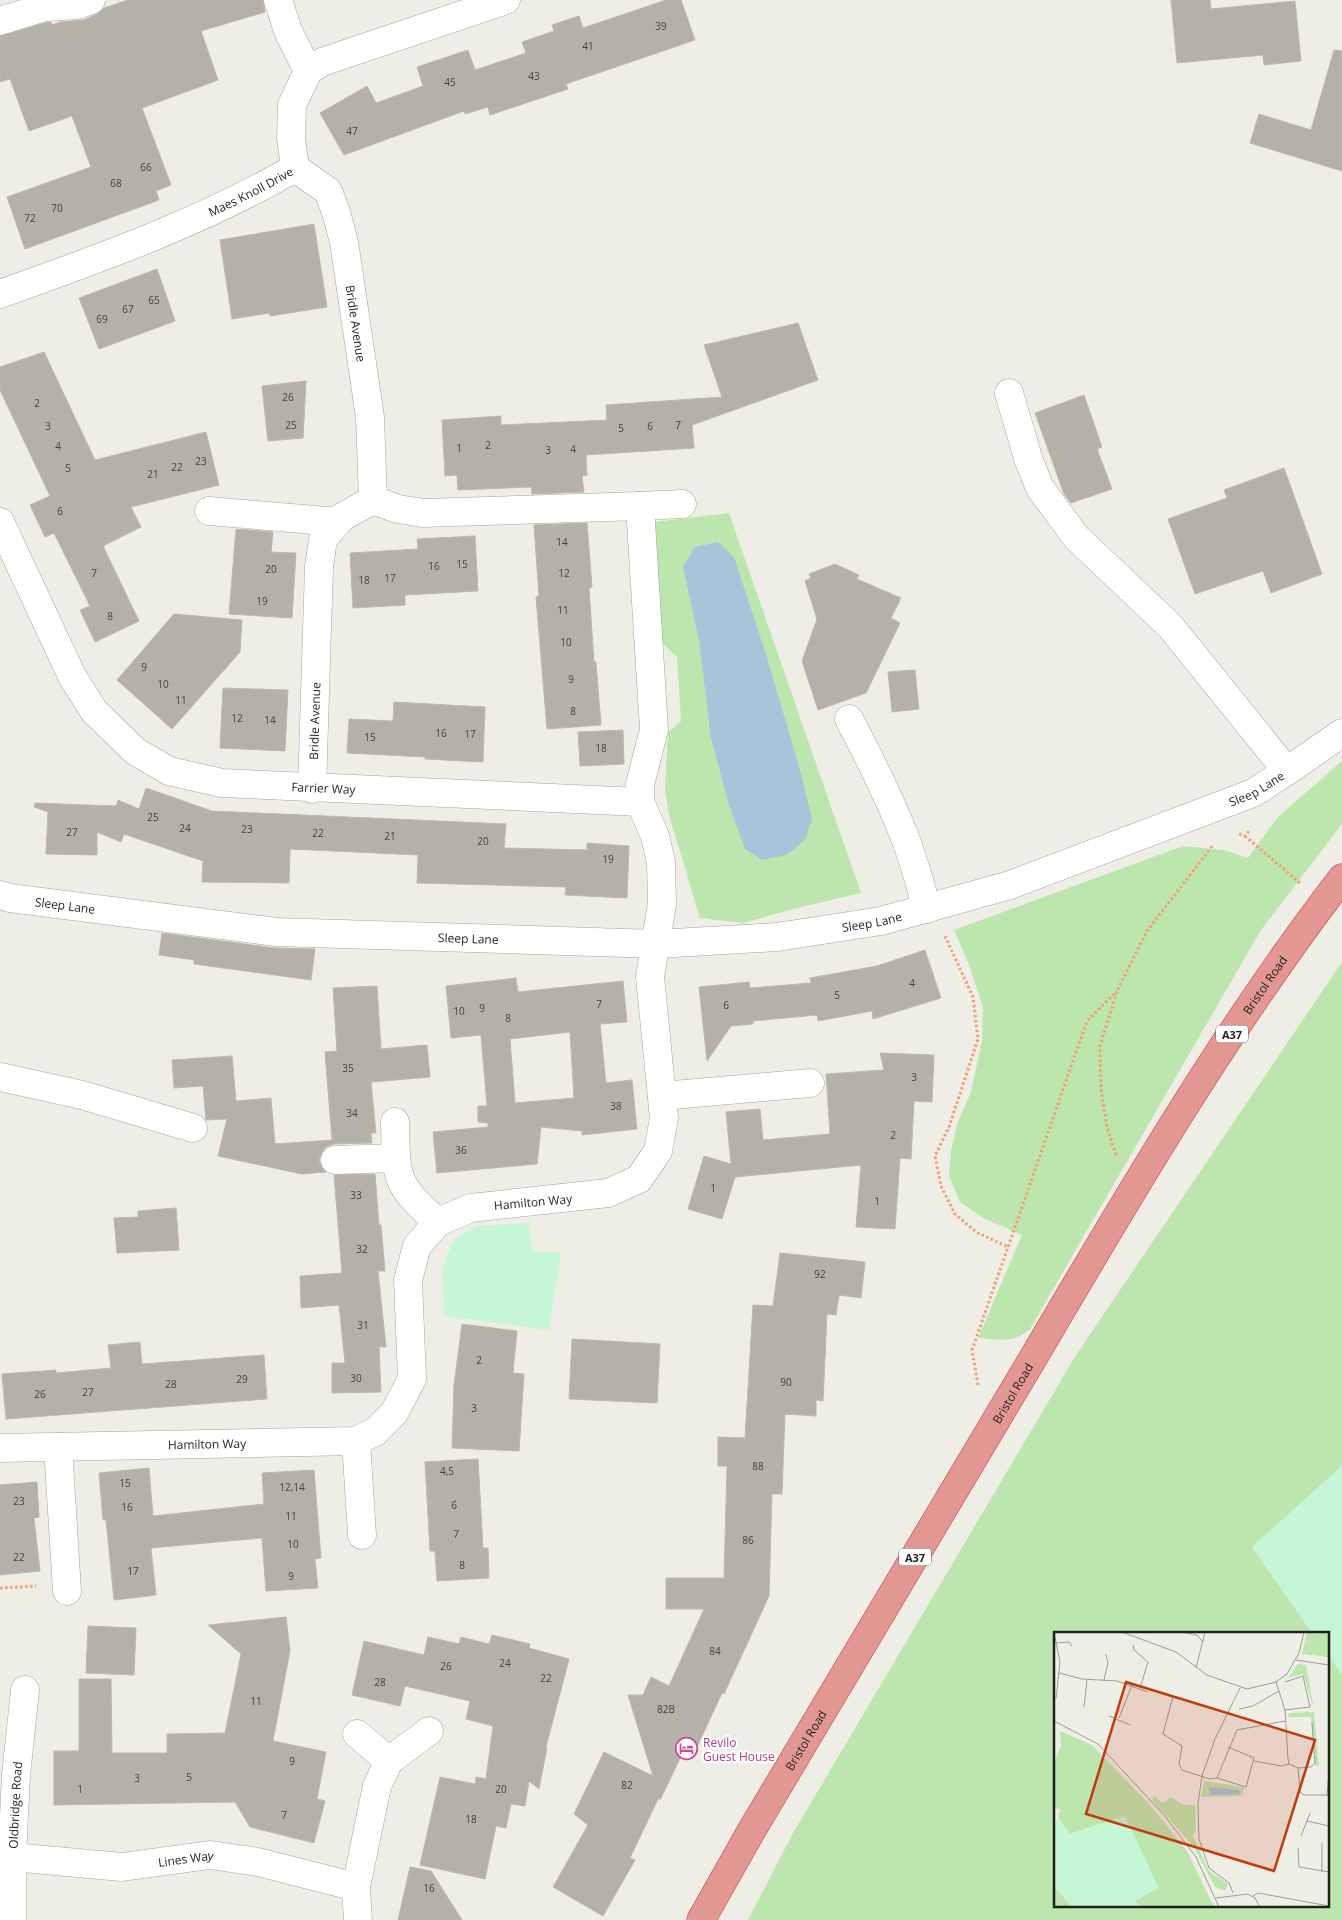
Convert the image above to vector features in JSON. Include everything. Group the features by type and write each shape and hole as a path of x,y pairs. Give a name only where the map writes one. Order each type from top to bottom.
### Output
{"highway":[{"name":"Bristol Road","path":"701,1920 763,1812 1130,1195 1222,1047 1342,878"}],"street":[{"path":"0,21 45,8 78,5 91,0"},
{"path":"278,0 288,31 308,71 322,62 347,52 506,0"},
{"name":"Maes Knoll Drive","path":"0,294 141,242 212,212 258,190 295,168 291,138 292,105 308,71"},
{"name":"Bridle Avenue","path":"295,168 328,191 344,242 370,417 373,500 342,518 323,539 319,567 312,789"},
{"path":"1009,393 1029,461 1040,488 1050,502 1076,537 1170,626 1287,771"},
{"path":"373,500 398,509 423,513 682,504"},
{"path":"640,506 654,730 640,784 640,802 655,836 661,862 662,904 657,944"},
{"path":"209,511 338,522"},
{"name":"Farrier Way","path":"0,522 72,676 94,711 135,751 169,771 222,784 640,802"},
{"path":"849,719 880,778 908,845 931,908"},
{"name":"Sleep Lane","path":"0,895 19,900 277,932 657,944 777,937 881,921 1010,884 1253,793 1342,733"},
{"name":"Hamilton Way","path":"0,1448 356,1441 375,1432 394,1413 412,1379 408,1280 416,1246 438,1222 471,1208 608,1193 639,1179 658,1151 664,1118 650,977 657,944"},
{"path":"0,1077 82,1095 193,1128"},
{"path":"662,1096 810,1083"},
{"path":"395,1122 397,1172 402,1185 417,1204 438,1222"},
{"path":"335,1160 396,1158"},
{"path":"356,1441 362,1535"},
{"path":"58,1447 67,1591"},
{"name":"Oldbridge Road","path":"12,1920 12,1857 8,1774 25,1690"},
{"path":"358,1920 356,1887 377,1786 388,1761 429,1731"},
{"path":"357,1734 388,1761"},
{"name":"Lines Way","path":"12,1857 122,1867 210,1855 258,1862 356,1887"}],"path":[{"path":"1245,836 1323,903"},
{"path":"1130,1195 1120,1172 1107,1127 1101,1089 1100,1046 1117,992 1148,931 1215,841"},
{"path":"931,908 973,997 978,1039 949,1127 935,1156 941,1186 955,1214 976,1232 1008,1247"},
{"path":"978,1389 972,1350 1087,1021 1117,992"}],"green space":[{"path":"729,513 861,893 743,923 700,918 669,815 665,788 668,732 681,721 677,657 663,644 646,523"},
{"path":"1342,761 1342,824 1261,930 1030,1329 1012,1339 978,1338 1022,1235 985,1219 960,1202 949,1176 951,1151 957,1124 971,1092 982,1040 983,1007 968,962 954,930 1183,846 1224,850 1248,858 1277,818"},
{"path":"1342,962 1342,1466 1252,1547 1312,1632 1054,1632 1054,1908 1330,1908 1330,1658 1342,1674 1342,1920 748,1920 793,1833 1076,1355"},
{"path":"529,1223 532,1252 561,1252 549,1330 445,1316 442,1273 454,1240 476,1226"},
{"path":"1342,1466 1342,1674 1330,1658 1330,1632 1312,1632 1252,1547"}],"water":[{"path":"718,542 734,557 767,658 800,770 812,819 805,840 786,855 762,860 745,849 729,805 711,738 699,640 683,567 695,547"}],"building":[{"path":"128,0 263,0 265,12 201,31 218,80 142,108 171,185 156,191 159,200 25,249 7,197 91,167 72,116 29,131 10,79 0,82 0,36 48,22 51,22 52,25 60,22 84,20 97,14 104,8"},
{"path":"666,0 681,0 695,40 566,84 568,89 490,115 488,107 465,114 464,111 344,155 320,113 367,86 376,103 423,86 417,67 468,50 475,70 526,53 522,42 554,31 552,25 579,16 583,28"},
{"path":"1171,0 1210,0 1211,9 1295,1 1301,61 1264,65 1263,55 1177,63"},
{"path":"1334,50 1342,51 1342,171 1250,143 1259,114 1311,130"},
{"path":"314,224 327,307 270,316 270,313 232,319 220,240"},
{"path":"157,269 175,321 99,349 79,298"},
{"path":"798,323 818,380 692,425 694,448 586,455 587,475 582,476 584,492 532,494 531,487 458,490 457,475 445,476 442,420 501,416 501,425 607,420 606,405 722,397 704,345"},
{"path":"44,352 95,460 206,432 219,485 131,507 141,527 103,546 139,621 95,642 80,610 90,606 54,533 45,537 30,505 50,496 0,390 0,367"},
{"path":"306,381 303,438 268,441 262,386"},
{"path":"1084,395 1102,447 1097,449 1112,489 1071,503 1064,494 1035,413"},
{"path":"1284,468 1322,574 1271,593 1263,571 1195,594 1168,519 1227,498 1224,490"},
{"path":"587,523 592,587 589,588 594,662 596,662 601,725 547,729 536,597 539,596 534,525"},
{"path":"236,529 273,532 271,552 296,553 292,618 229,614"},
{"path":"475,536 478,591 405,595 405,605 353,608 350,553 418,549 417,539"},
{"path":"835,564 859,575 857,579 901,598 891,618 900,623 866,693 818,710 802,661 817,619 805,581 811,578 809,574"},
{"path":"174,614 242,620 240,652 172,729 117,680"},
{"path":"915,670 919,709 892,712 888,672"},
{"path":"223,688 288,690 285,751 220,748"},
{"path":"394,702 485,707 483,762 347,753 349,719 393,721"},
{"path":"623,730 624,764 580,766 578,732"},
{"path":"146,788 212,811 506,824 504,848 587,850 587,843 629,846 627,898 565,895 566,887 417,883 418,855 290,849 289,883 202,882 203,861 124,834 121,842 97,832 97,855 46,854 48,812 34,807 35,803 116,806 118,800 139,809"},
{"path":"162,933 275,948 315,949 311,980 194,964 194,960 159,955"},
{"path":"925,950 941,998 873,1019 872,1011 818,1021 817,1015 753,1021 753,1024 731,1026 707,1061 699,987 749,982 750,988 811,983 810,978 877,966"},
{"path":"516,978 518,992 623,981 627,1022 600,1024 606,1083 632,1080 637,1129 582,1135 582,1131 541,1127 537,1164 437,1173 433,1132 488,1127 488,1123 478,1122 478,1106 487,1106 481,1035 451,1038 446,986","holes":["570,1032 574,1098 515,1103 510,1039"]},
{"path":"377,986 381,1049 427,1045 430,1077 371,1082 376,1133 371,1133 372,1143 334,1144 326,1147 319,1160 326,1172 302,1174 218,1156 227,1119 206,1120 203,1086 174,1088 172,1060 232,1056 236,1101 271,1098 275,1144 332,1140 325,1052 337,1051 333,988"},
{"path":"880,1053 934,1055 932,1102 914,1101 911,1159 900,1158 895,1229 856,1227 861,1165 735,1177 722,1219 688,1209 704,1156 731,1164 726,1112 760,1109 763,1140 830,1134 826,1074 884,1070"},
{"path":"375,1174 385,1271 378,1271 386,1347 379,1347 381,1392 332,1393 332,1363 345,1363 339,1305 301,1308 300,1276 342,1273 334,1175"},
{"path":"176,1208 179,1250 117,1253 114,1218 138,1217 138,1211"},
{"path":"780,1253 865,1262 861,1298 839,1295 836,1315 827,1314 823,1401 816,1400 816,1416 785,1414 782,1494 772,1494 769,1596 724,1694 722,1693 696,1749 687,1744 630,1858 635,1860 603,1916 553,1887 588,1825 574,1814 604,1752 653,1776 628,1695 643,1695 651,1677 669,1686 704,1609 666,1609 666,1578 724,1578 727,1466 718,1466 718,1437 745,1438 753,1305 773,1306"},
{"path":"462,1324 517,1331 513,1373 524,1374 519,1451 452,1448 454,1385"},
{"path":"572,1339 660,1344 657,1403 569,1399"},
{"path":"140,1342 142,1364 264,1355 267,1399 6,1419 2,1374 56,1370 56,1373 111,1368 108,1345"},
{"path":"478,1459 483,1548 488,1548 489,1578 437,1581 435,1551 430,1551 425,1462"},
{"path":"149,1468 153,1516 264,1504 262,1473 314,1470 321,1558 315,1559 318,1588 266,1591 262,1538 151,1548 156,1595 114,1600 106,1520 103,1520 99,1473"},
{"path":"37,1482 39,1517 34,1518 40,1571 0,1575 0,1485"},
{"path":"286,1617 290,1651 273,1741 326,1752 317,1799 325,1801 314,1843 250,1827 235,1802 54,1805 54,1751 79,1751 79,1679 111,1679 112,1753 167,1753 167,1734 225,1733 241,1654 208,1625"},
{"path":"88,1626 136,1628 134,1675 86,1673"},
{"path":"492,1635 530,1644 529,1648 569,1659 546,1747 539,1789 529,1781 525,1806 511,1804 506,1828 496,1826 485,1879 420,1865 440,1777 475,1784 476,1777 486,1779 493,1726 466,1719 470,1701 405,1686 400,1706 352,1695 364,1641 424,1655 428,1637 459,1644 461,1637 489,1644"},
{"path":"410,1867 431,1871 462,1920 398,1920"}],"place":[{"name":"Revilo Guest House","path":"687,1749"}]}
